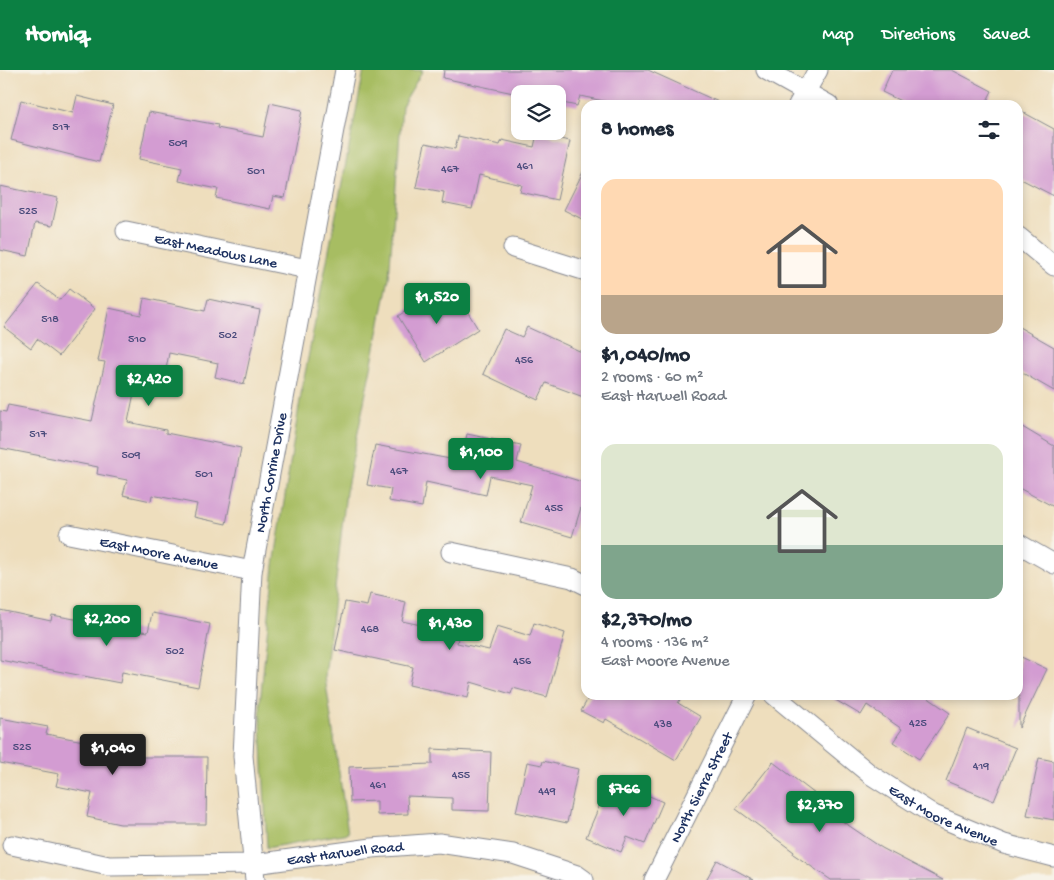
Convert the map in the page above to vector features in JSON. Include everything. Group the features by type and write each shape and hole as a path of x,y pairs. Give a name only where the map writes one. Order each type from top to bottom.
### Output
{"street":[{"name":"North Corrine Drive","path":"255,872 243,756 252,571 345,70"},
{"path":"766,70 802,99 818,70"},
{"name":"East Meadows Lane","path":"126,231 307,269"},
{"path":"1023,241 1054,266"},
{"path":"513,248 581,268"},
{"name":"East Moore Avenue","path":"69,534 252,571"},
{"path":"1023,546 1054,564"},
{"path":"451,552 572,578 581,582"},
{"name":"North Sierra Street","path":"654,880 744,700"},
{"name":"East Moore Avenue","path":"780,700 871,775 934,815 1004,844 1054,856"},
{"name":"East Harwell Road","path":"12,845 109,866 255,872 372,848 439,843 513,854 577,875 584,880"}],"green space":[{"path":"364,70 423,70 402,106 389,278 346,492 325,677 348,833 267,848 260,703 274,565 301,394"}],"building":[{"path":"444,70 648,70 714,100 599,100 580,96 577,106 566,104 566,85 511,85 511,93 443,78"},
{"path":"892,70 952,70 992,91 988,100 899,100 882,92"},
{"path":"77,96 113,105 99,162 11,140 21,100 73,113"},
{"path":"270,103 302,110 285,198 273,196 270,209 216,198 218,189 179,181 182,168 139,159 149,112 218,125 217,128 263,137"},
{"path":"1023,112 1054,129 1054,196 1023,180"},
{"path":"458,136 500,145 502,140 534,147 536,140 570,141 557,200 520,192 522,185 479,175 472,209 442,203 444,192 416,187 425,143 455,149"},
{"path":"581,176 581,218 564,210"},
{"path":"0,186 58,198 52,226 35,223 28,256 0,250"},
{"path":"38,284 60,300 69,289 95,309 59,356 37,339 31,348 4,327"},
{"path":"440,289 453,310 463,304 478,329 426,362 398,316"},
{"path":"144,298 205,311 208,299 260,310 244,384 215,377 218,363 169,353 165,375 139,369 128,422 166,430 166,433 241,448 226,524 194,517 197,504 152,495 151,501 123,495 127,480 97,474 98,467 0,448 0,411 6,412 8,405 92,421 105,362 98,361 109,308 141,315"},
{"path":"527,327 581,352 581,396 546,383 538,400 483,374 504,329 522,337"},
{"path":"1023,329 1054,347 1054,391 1023,373"},
{"path":"1023,427 1054,446 1054,507 1023,490"},
{"path":"467,434 521,445 517,462 581,481 581,507 572,537 521,522 532,485 490,476 486,495 426,482 422,507 389,501 391,489 367,485 375,445 461,461"},
{"path":"370,594 406,602 402,621 459,633 457,643 489,650 497,626 530,636 534,623 565,633 547,697 513,688 511,694 471,682 468,698 409,685 413,667 335,650 345,602 367,606"},
{"path":"0,610 51,621 52,615 148,632 152,613 210,624 198,687 122,672 120,683 0,660"},
{"path":"1023,658 1047,669 1019,728 1019,700 1023,700"},
{"path":"587,700 680,700 678,703 701,717 676,760 606,719 604,723 581,711"},
{"path":"836,700 931,700 950,713 919,759 893,742 902,729 867,705 861,715"},
{"path":"0,718 48,727 46,734 132,750 131,757 207,757 206,824 120,824 87,817 92,793 56,786 59,774 0,763"},
{"path":"967,728 1016,748 994,801 946,781"},
{"path":"432,749 491,752 489,811 452,810 452,798 407,796 408,814 377,815 377,801 350,802 349,767 432,764"},
{"path":"1039,758 1054,761 1054,820 1027,815"},
{"path":"543,761 578,769 567,823 516,812 527,762 542,765"},
{"path":"773,762 815,794 811,800 882,848 943,880 831,880 793,854 794,852 736,809"},
{"path":"611,779 663,802 645,844 627,837 621,852 586,837"},
{"path":"717,860 754,880 706,880"}]}
